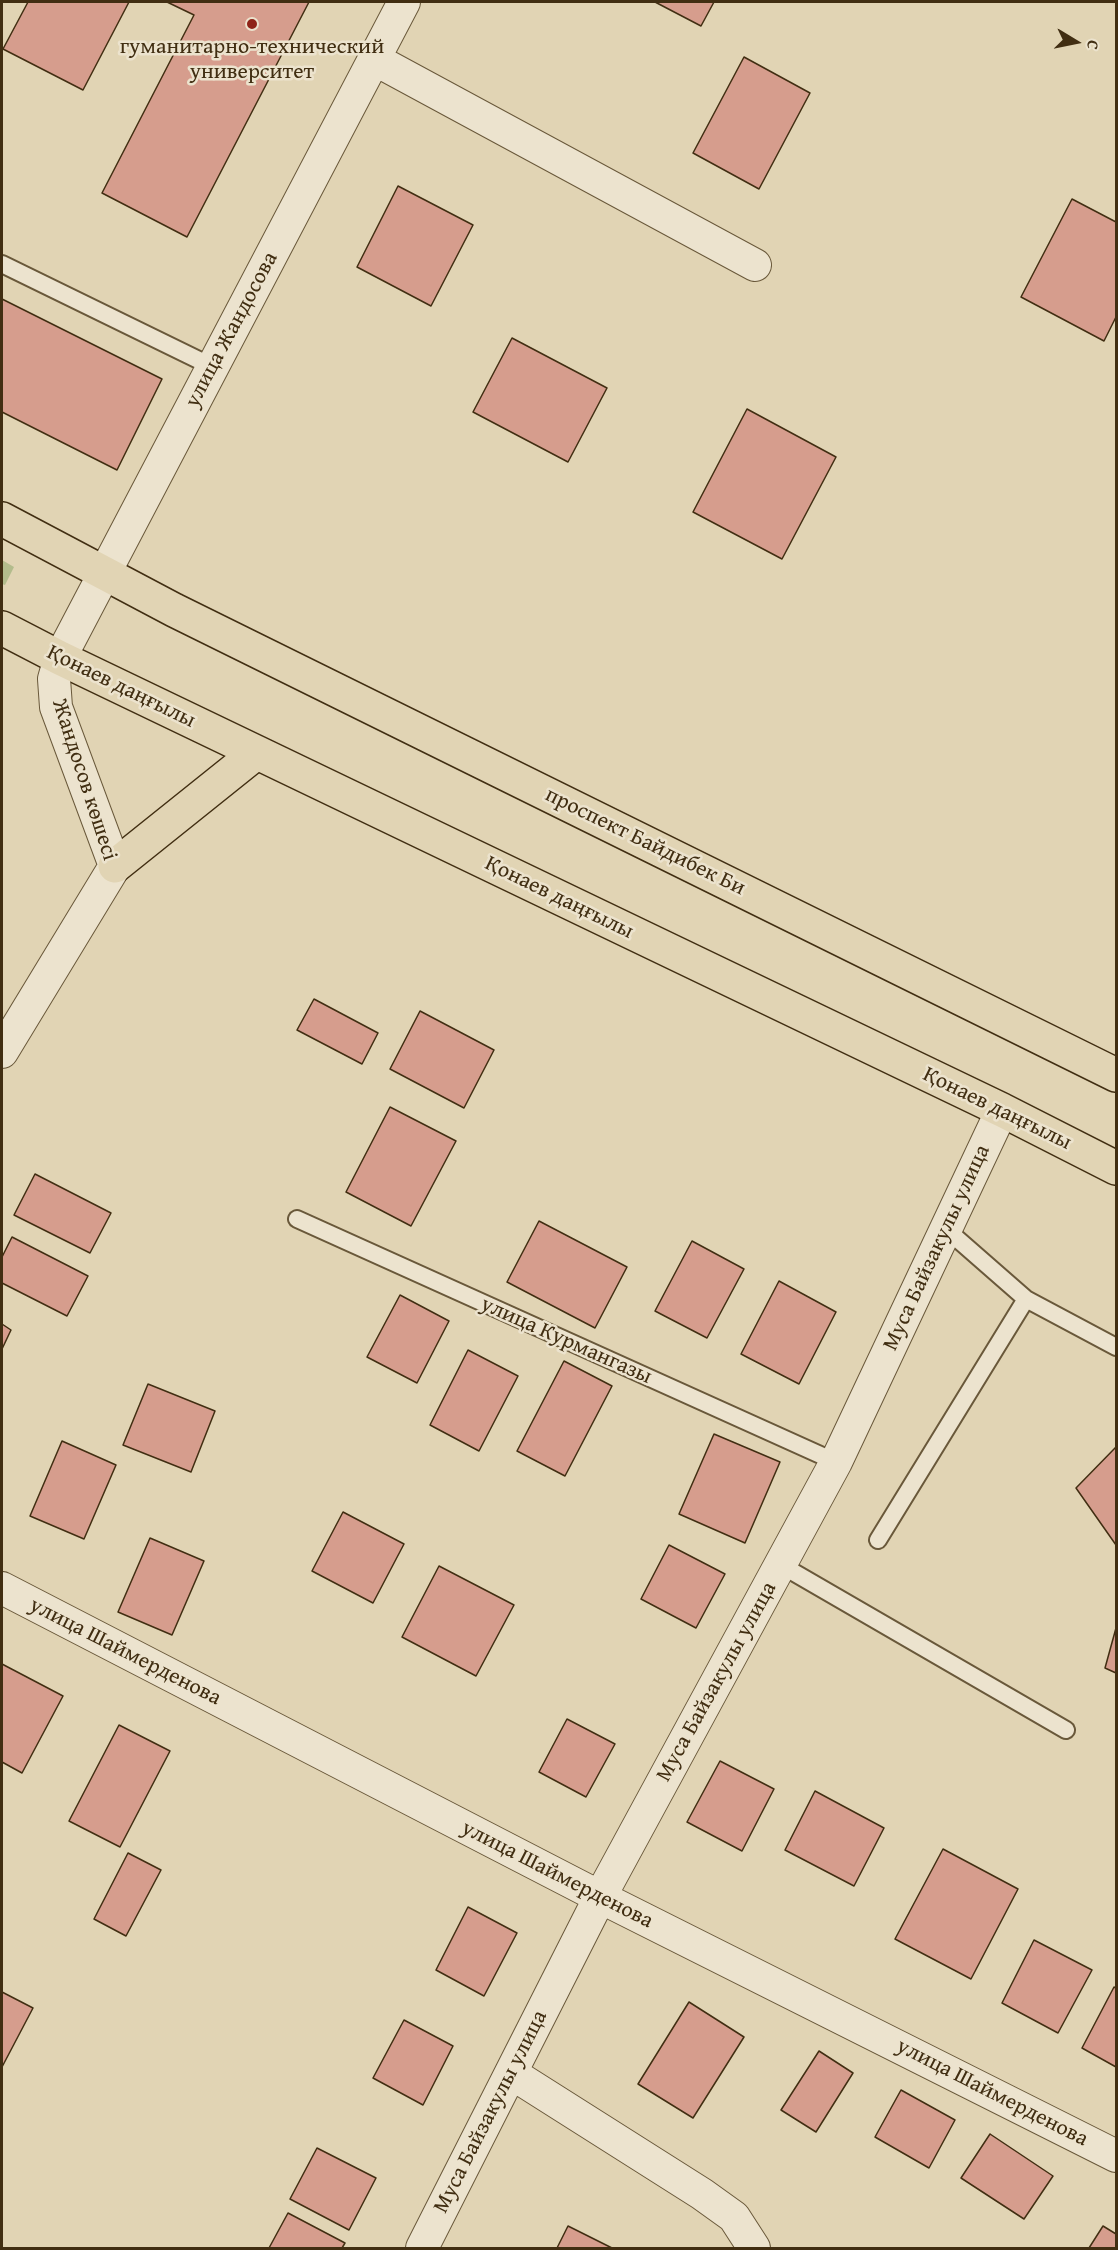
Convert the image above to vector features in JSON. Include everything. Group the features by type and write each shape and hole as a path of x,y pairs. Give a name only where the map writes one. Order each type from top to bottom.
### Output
{"main road":[{"path":"2,519 105,574"},
{"name":"проспект Байдибек Би","path":"105,574 1116,1076"},
{"name":"Қонаев даңғылы","path":"2,628 256,753 1002,1110 1116,1168"},
{"path":"115,866 256,753"}],"street":[{"name":"улица Жандосова","path":"60,658 404,2"},
{"path":"374,59 755,265"},
{"name":"Жандосов көшесі","path":"3,1046 115,866 56,707 54,679 60,658"},
{"name":"Муса Байзакулы улица","path":"422,2248 600,1897 836,1462 1002,1110"},
{"name":"улица Шаймерденова","path":"2,1588 600,1897 1116,2156"},
{"path":"511,2073 702,2194 734,2217 754,2248"}],"lane":[{"path":"2,264 213,367"},
{"name":"улица Курмангазы","path":"297,1219 836,1462"},
{"path":"946,1229 1026,1299 1116,1347"},
{"path":"878,1540 1026,1299"},
{"path":"781,1565 1066,1730"}],"green space":[{"path":"2,560 14,567 5,585 2,584"}],"building":[{"path":"28,2 129,2 83,90 3,49"},
{"path":"167,2 309,2 187,237 102,193 194,15"},
{"path":"655,2 714,2 701,26"},
{"path":"744,57 810,93 759,189 693,153"},
{"path":"398,186 473,225 431,306 357,267"},
{"path":"1072,199 1116,222 1116,317 1104,341 1021,297"},
{"path":"2,299 162,379 117,470 2,412"},
{"path":"512,338 607,388 568,462 473,412"},
{"path":"747,409 836,457 782,559 693,512"},
{"path":"314,999 378,1033 362,1064 297,1030"},
{"path":"420,1011 494,1050 464,1108 390,1069"},
{"path":"390,1107 456,1141 411,1226 346,1192"},
{"path":"35,1174 111,1213 90,1253 14,1215"},
{"path":"539,1221 627,1267 595,1328 507,1282"},
{"path":"12,1237 88,1276 67,1316 2,1283 2,1257"},
{"path":"692,1241 744,1269 707,1338 655,1311"},
{"path":"779,1281 836,1312 799,1384 741,1354"},
{"path":"400,1295 449,1321 417,1383 367,1357"},
{"path":"2,1324 11,1330 2,1349"},
{"path":"468,1350 518,1376 479,1451 430,1425"},
{"path":"564,1361 612,1386 565,1476 517,1451"},
{"path":"148,1384 215,1411 191,1472 123,1445"},
{"path":"714,1434 780,1462 745,1543 679,1514"},
{"path":"62,1441 116,1465 84,1539 30,1516"},
{"path":"1116,1447 1116,1545 1076,1488"},
{"path":"343,1512 404,1544 373,1603 312,1571"},
{"path":"150,1538 204,1561 172,1635 118,1612"},
{"path":"669,1545 725,1574 696,1628 641,1599"},
{"path":"439,1566 514,1605 476,1676 402,1637"},
{"path":"1116,1628 1116,1673 1105,1668"},
{"path":"2,1664 63,1696 22,1773 2,1762"},
{"path":"567,1719 615,1744 586,1797 539,1772"},
{"path":"119,1725 170,1751 120,1847 69,1821"},
{"path":"720,1761 774,1789 742,1851 687,1822"},
{"path":"815,1791 884,1828 854,1886 785,1850"},
{"path":"943,1849 1018,1889 971,1979 895,1939"},
{"path":"128,1853 161,1870 126,1936 94,1919"},
{"path":"468,1907 517,1933 484,1996 436,1970"},
{"path":"1034,1940 1092,1970 1058,2033 1002,2003"},
{"path":"1114,1987 1116,1988 1116,2067 1082,2048"},
{"path":"2,1992 33,2008 2,2067"},
{"path":"689,2002 744,2037 693,2118 638,2084"},
{"path":"404,2020 453,2046 423,2105 373,2078"},
{"path":"819,2051 853,2073 816,2132 781,2110"},
{"path":"901,2090 955,2120 929,2168 875,2137"},
{"path":"990,2134 1053,2176 1024,2219 961,2178"},
{"path":"317,2148 376,2178 349,2230 290,2199"},
{"path":"288,2213 345,2243 342,2248 269,2248"},
{"path":"568,2226 612,2248 557,2248"},
{"path":"1103,2226 1116,2234 1116,2248 1089,2248"}],"place":[{"name":"гуманитарно-технический университет","path":"252,24"}]}
